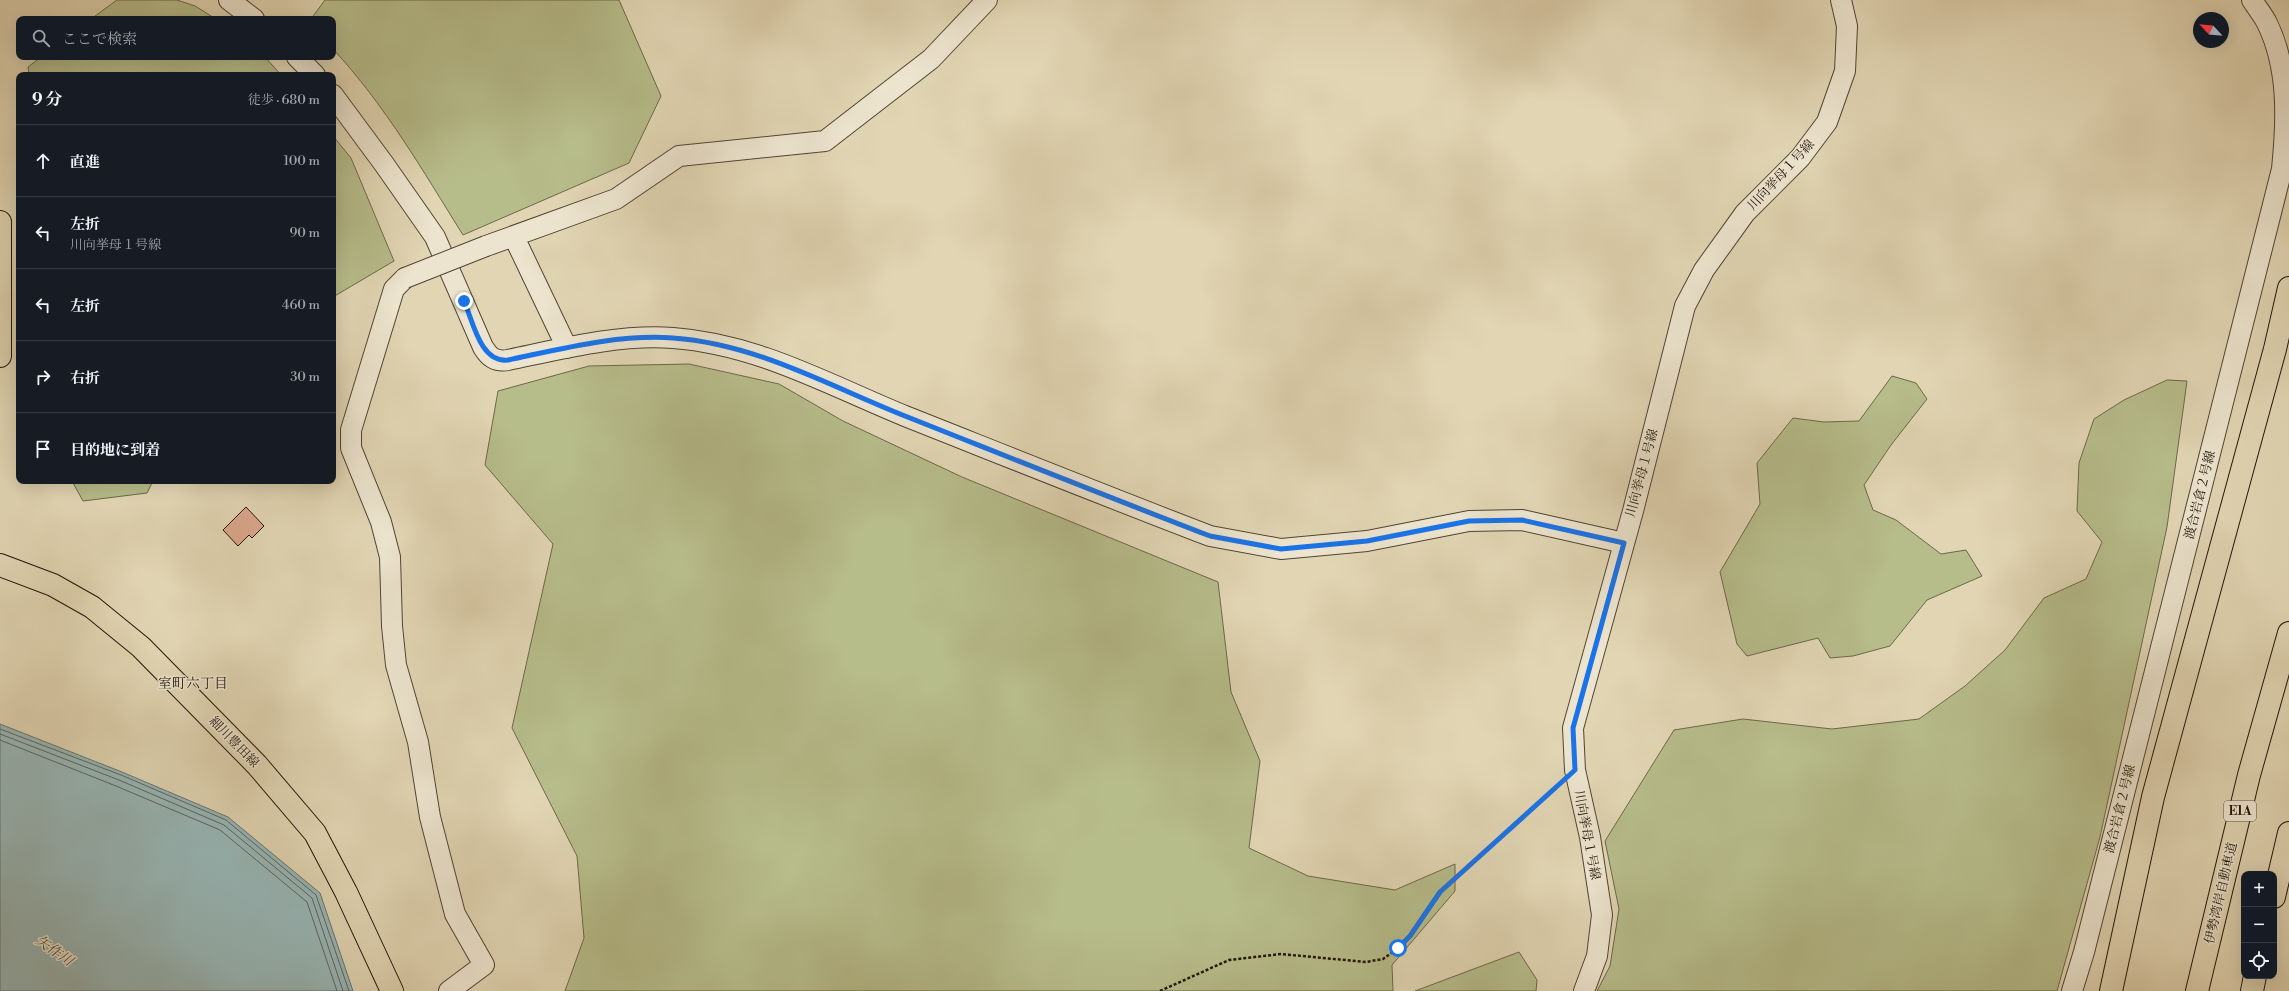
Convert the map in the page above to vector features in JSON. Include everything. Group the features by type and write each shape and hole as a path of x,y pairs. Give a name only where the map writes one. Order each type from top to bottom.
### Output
{"main road":[{"path":"0,222 0,356"},
{"path":"2111,991 2153,797 2273,356 2289,288"},
{"name":"細川豊田線","path":"0,565 53,585 92,608 141,647 257,765 315,833 346,892 392,991"},
{"name":"伊勢湾岸自動車道","path":"2197,991 2249,775 2289,633"},
{"path":"2277,884 2289,833"},
{"path":"2252,991 2254,979"}],"street":[{"path":"229,0 250,16"},
{"path":"449,991 484,965 455,914 430,817 418,742 396,665 392,626 390,557 381,522 351,448 351,430 394,289 405,278 486,246 616,199 679,156 825,141 931,59 987,0"},
{"name":"川向挙母１号線","path":"1584,991 1597,956 1602,915 1590,837 1575,770 1573,728 1624,543 1685,306 1704,270 1745,213 1800,158 1827,122 1835,103 1845,71 1847,26 1841,0"},
{"name":"渡合岩倉２号線","path":"2072,991 2084,952 2282,168 2287,119 2281,64 2267,23 2252,0"},
{"path":"300,60 312,72"},
{"path":"336,99 435,237 488,355 501,361 628,338 672,338 708,342 763,356 903,415 1138,509 1210,536 1251,545 1281,549 1343,544 1487,520 1522,520 1624,543"},
{"path":"514,237 567,348"}],"path":[{"path":"1160,991 1229,960 1281,954 1366,962 1383,959 1398,948 1410,936 1440,892 1575,770"}],"green space":[{"path":"117,0 177,0 195,6 211,16 95,16"},
{"path":"325,0 619,0 661,96 629,163 463,235 402,139 370,93 336,52 336,16 313,16"},
{"path":"37,60 268,60 278,72 29,72 28,67"},
{"path":"336,140 351,158 394,261 336,295"},
{"path":"689,364 779,384 843,421 962,477 1218,582 1231,692 1260,761 1249,848 1308,876 1395,890 1455,864 1455,891 1392,965 1393,991 565,991 584,938 577,856 512,728 553,544 485,465 498,391 589,366"},
{"path":"1892,376 1916,383 1927,399 1891,445 1864,485 1873,510 1896,520 1941,554 1966,550 1982,576 1927,600 1890,646 1853,656 1830,658 1818,638 1747,656 1737,644 1720,572 1760,504 1757,463 1793,418 1824,422 1859,421"},
{"path":"2167,380 2187,381 2167,527 2100,837 2057,991 1597,991 1610,966 1619,909 1605,841 1674,730 1743,719 1832,729 1919,719 1965,686 2005,650 2044,598 2086,579 2102,542 2077,511 2079,463 2094,419 2124,400"},
{"path":"74,484 152,484 147,493 83,501"},
{"path":"1519,952 1537,980 1536,991 1415,991"}],"water":[{"name":"矢作川","path":"0,724 122,772 228,817 320,893 353,991 0,991"}],"building":[{"path":"246,507 264,526 252,538 249,535 238,546 223,530"}],"district":[{"name":"室町六丁目","path":"193,684"}],"route":[{"path":"464,301 483,347 488,355 494,360 508,360 628,338 672,338 708,342 763,356 903,415 1138,509 1210,536 1251,545 1281,549 1343,544 1367,541 1416,530 1469,521 1487,520 1522,520 1552,525 1624,543 1573,728 1575,770 1475,858 1440,892 1410,936 1398,948"}]}
